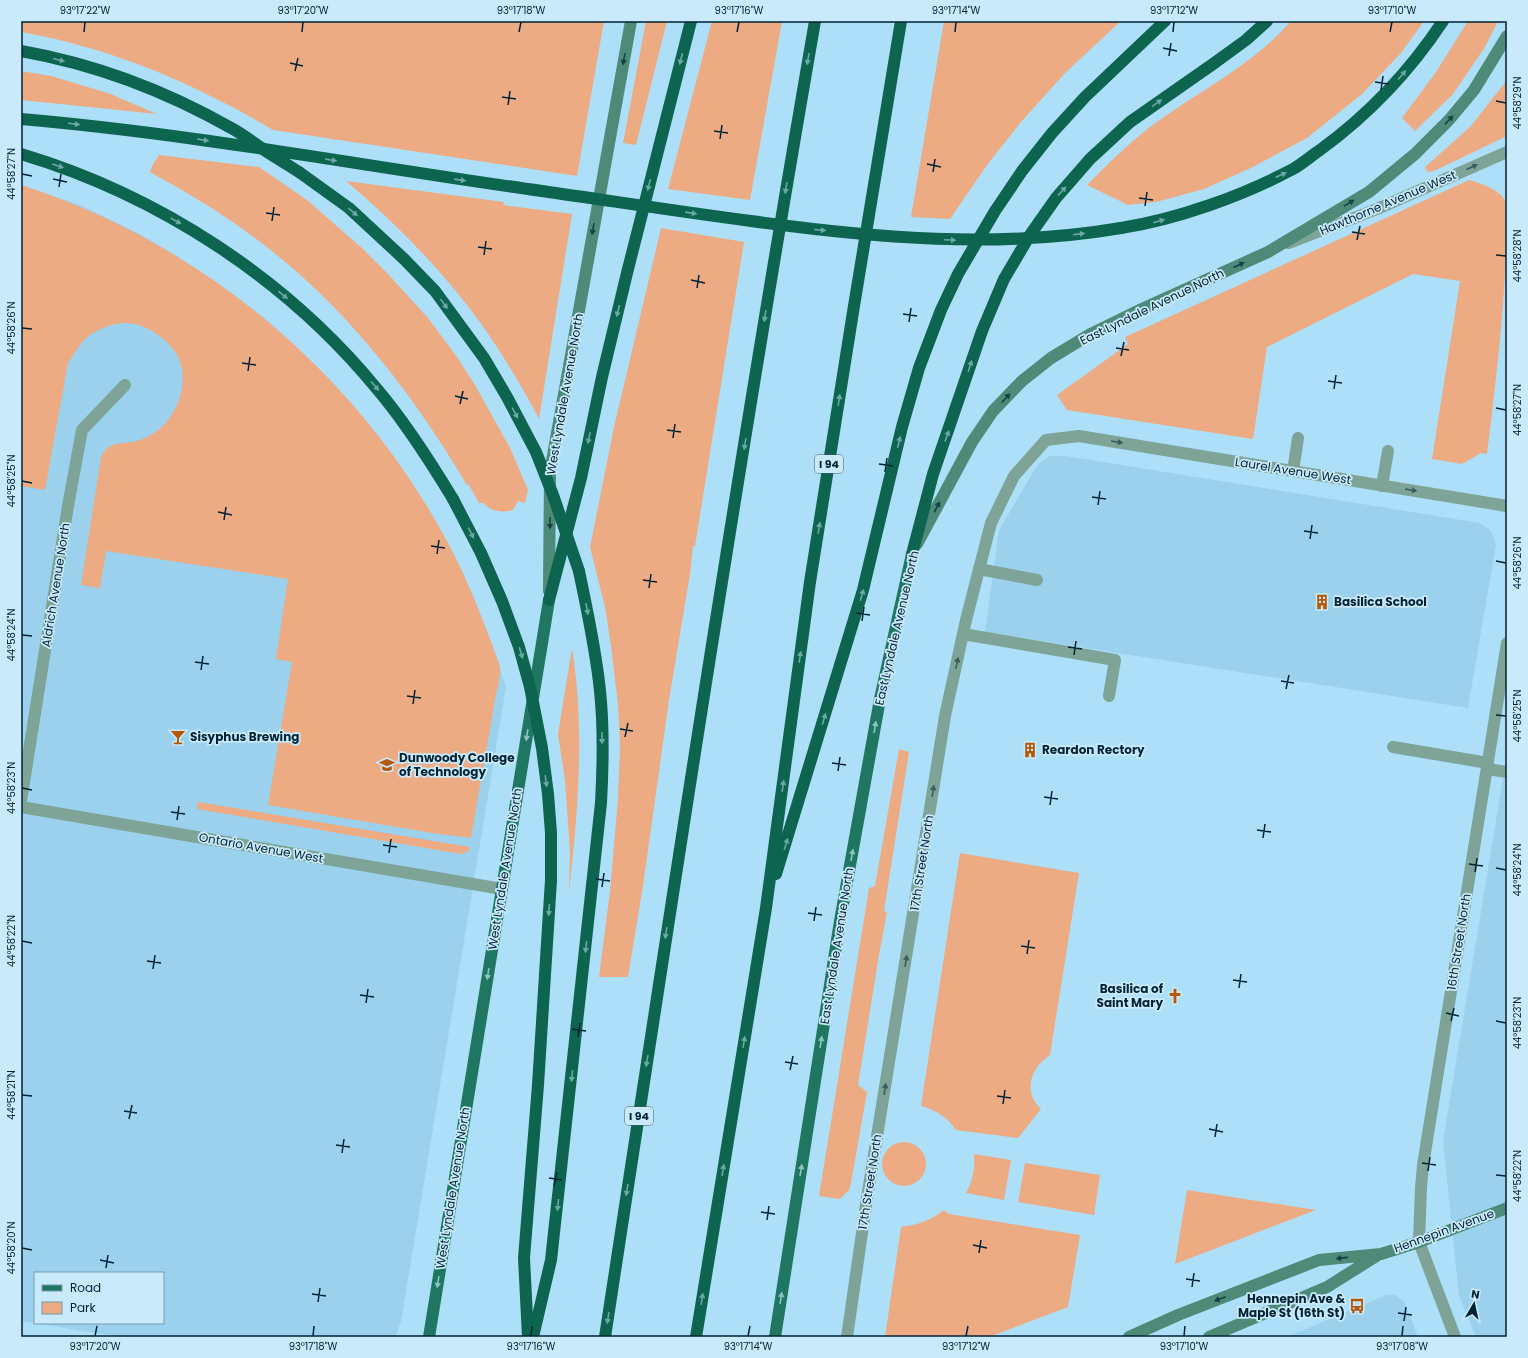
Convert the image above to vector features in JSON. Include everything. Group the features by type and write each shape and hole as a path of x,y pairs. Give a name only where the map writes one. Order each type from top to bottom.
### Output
{"highway":[{"path":"549,600 580,478 602,376 629,265 691,21"},
{"name":"I 94","path":"605,1337 672,894 787,180 815,21"},
{"name":"I 94","path":"696,1337 766,908 810,582 901,21"},
{"path":"766,908 864,590 902,427 919,368 941,310 958,274 995,211 1022,171 1052,133 1085,98 1165,21"},
{"path":"912,554 933,474 982,331 1004,279 1030,235 1056,198 1090,159 1130,122 1246,40 1268,21"},
{"path":"21,119 161,134 445,178 813,230 906,238 1014,240 1054,237 1148,224 1204,207 1294,169 1335,139 1390,88 1429,42 1443,21"},
{"path":"21,51 94,69 130,80 199,111 234,129 314,182 349,208 404,259 435,291 484,358 507,397 539,459 579,571 595,654 600,690 603,761 599,819 552,1260 533,1337"},
{"path":"21,154 80,174 152,208 204,239 259,275 292,303 322,331 377,388 402,421 453,499 481,553 519,647 530,687 542,748 551,834 551,880 538,1085 524,1258 528,1337"}],"main road":[{"name":"West Lyndale Avenue North","path":"429,1337 549,600 550,472 631,21"},
{"name":"East Lyndale Avenue North","path":"775,1337 840,921 880,699 912,554 972,442 993,412 1022,381 1051,358 1089,335 1142,308 1268,252 1369,192 1415,154 1449,120 1474,90 1507,36"},
{"name":"Hennepin Avenue","path":"1129,1337 1178,1315 1319,1260 1381,1254 1419,1242 1507,1208"},
{"name":"Hennepin Avenue","path":"1209,1337 1327,1287 1381,1254"}],"street":[{"name":"Hawthorne Avenue West","path":"1268,252 1377,209 1507,152"},
{"name":"Aldrich Avenue North","path":"21,801 22,787 82,430 125,386"},
{"name":"Laurel Avenue West","path":"1079,436 1507,506"},
{"name":"17th Street North","path":"847,1337 945,716 979,569 991,523 1014,476 1046,440 1079,436"},
{"path":"1293,471 1298,438"},
{"path":"1382,486 1388,451"},
{"path":"979,569 1037,580"},
{"path":"963,634 1115,660 1109,696"},
{"name":"16th Street North","path":"1419,1242 1423,1165 1507,643"},
{"path":"1393,746 1488,766 1507,772"},
{"name":"Ontario Avenue West","path":"21,808 502,889"},
{"path":"1419,1242 1455,1337"}],"shaded area":[{"name":"Dunwoody College of Technology","path":"21,185 82,206 143,236 177,256 266,319 333,383 375,433 430,511 456,558 474,598 506,687 401,1322 395,1337 121,1337 40,1324 164,1324 164,1272 34,1272 34,1323 21,1321"},
{"path":"1050,456 1066,456 1480,523 1491,531 1496,545 1468,708 985,632 999,530 1038,464"},
{"path":"1507,754 1507,1337 1476,1337 1459,1296 1443,1141"},
{"path":"1386,1295 1395,1295 1404,1301 1418,1337 1287,1337"}],"green space":[{"path":"21,21 604,21 577,176 273,130 213,97 151,69 87,47 21,32"},
{"path":"646,21 667,21 636,145 623,143"},
{"path":"712,21 782,21 750,200 668,189"},
{"path":"944,21 1121,21 1065,73 1021,122 987,165 950,219 911,217"},
{"path":"1291,21 1424,21 1401,53 1362,94 1307,138 1253,167 1204,189 1156,202 1128,205 1087,185 1125,148 1150,127 1242,65 1276,37"},
{"path":"1468,21 1498,21 1485,47 1453,94 1415,131 1402,118 1436,72"},
{"path":"21,71 51,76 108,93 157,114 21,100"},
{"path":"1507,77 1507,136 1434,171 1427,172 1425,167 1470,127 1504,84"},
{"path":"159,155 259,167 307,200 363,249 428,318 457,357 475,385 510,448 528,490 525,503 518,501 513,510 501,511 493,510 484,503 479,503 469,485 467,485 422,414 397,380 343,316 281,259 248,233 200,201 150,172"},
{"path":"1469,180 1487,186 1498,192 1505,201 1507,207 1507,238 1498,362 1487,454 1481,453 1462,464 1432,459 1460,281 1413,274 1267,347 1253,439 1067,410 1057,395 1128,344 1125,337"},
{"path":"346,181 504,202 503,205 572,214 539,419 496,345 457,293 404,234"},
{"path":"21,185 92,212 159,246 223,287 282,334 336,386 385,444 427,507 463,573 499,665 500,672 471,838 432,833 268,805 292,662 276,659 288,579 106,551 100,588 81,585 101,457 109,447 140,440 154,433 165,424 174,412 180,397 183,382 182,370 177,355 173,349 161,337 148,329 125,323 102,328 90,335 81,344 68,363 45,490 21,486"},
{"path":"661,228 744,242 695,546 693,546 690,574 669,700 643,886 628,977 599,977 610,891 618,799 620,745 618,705 611,646 605,607 590,547 614,427"},
{"path":"572,648 578,709 579,770 569,893 570,852 565,780 558,734"},
{"path":"899,749 909,752 884,911 887,912 858,1085 867,1092 851,1183 849,1190 840,1199 819,1196 869,888 875,886"},
{"path":"198,802 470,847 469,851 461,854 197,809"},
{"path":"960,853 1079,873 1050,1055 1038,1066 1031,1080 1030,1088 1032,1095 1035,1102 1041,1109 1018,1138 956,1130 949,1121 941,1115 921,1106"},
{"path":"900,1142 908,1142 920,1148 926,1160 926,1168 920,1180 908,1186 900,1186 888,1180 882,1168 882,1160 888,1148"},
{"path":"974,1154 1011,1160 1004,1200 966,1193 973,1174"},
{"path":"1025,1163 1100,1175 1094,1215 1018,1202"},
{"path":"1187,1190 1316,1210 1175,1264"},
{"path":"944,1210 949,1214 1080,1235 1068,1307 989,1337 885,1337 901,1227 924,1222"}],"place":[{"name":"Basilica School","path":"1322,602"},
{"name":"Sisyphus Brewing","path":"178,737"},
{"name":"Reardon Rectory","path":"1030,750"},
{"name":"Dunwoody College of Technology","path":"387,765"},
{"name":"Basilica of Saint Mary","path":"1175,996"},
{"name":"Hennepin Ave & Maple St (16th St)","path":"1357,1306"}]}
